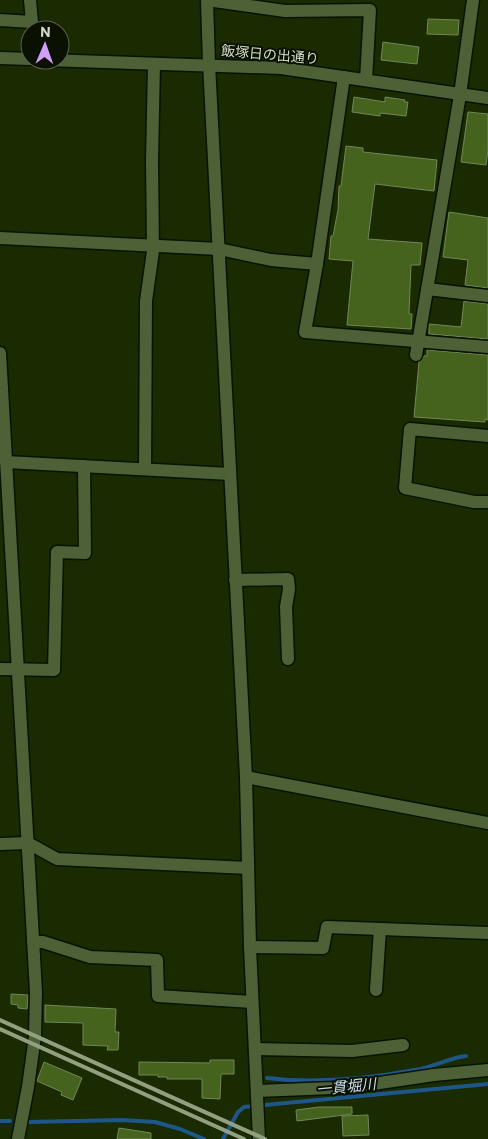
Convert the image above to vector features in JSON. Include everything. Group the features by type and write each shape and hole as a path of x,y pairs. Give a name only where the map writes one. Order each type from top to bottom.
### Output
{"street":[{"path":"0,20 32,22 30,0"},
{"path":"258,1139 256,1049 250,947 246,776 207,0 285,6 364,5 370,10 366,80"},
{"path":"416,356 474,0"},
{"path":"0,58 20,59"},
{"name":"飯塚日の出通り","path":"70,61 210,64 281,68 488,98"},
{"path":"145,469 146,301 153,246 154,64"},
{"path":"344,77 317,264 305,332 488,347"},
{"path":"0,238 219,250 271,260 317,264"},
{"path":"427,290 488,296"},
{"path":"0,353 36,992 35,1036 18,1139"},
{"path":"488,436 410,429 405,488 474,502 488,502"},
{"path":"6,462 230,474"},
{"path":"0,669 54,670 57,552 85,553 84,466"},
{"path":"235,580 288,579 289,589 286,607 288,659"},
{"path":"246,776 488,823"},
{"path":"0,844 28,843 57,859 248,868"},
{"path":"250,947 323,948 327,927 488,933"},
{"path":"376,990 380,929"},
{"path":"33,942 43,942 90,957 157,960 158,996 252,1002"},
{"path":"256,1049 352,1051 403,1045"},
{"path":"257,1094 373,1084 434,1075 488,1070"}],"building":[{"path":"428,19 459,20 458,35 427,34"},
{"path":"383,42 419,47 417,64 381,60"},
{"path":"354,97 385,102 385,97 405,100 404,102 408,102 406,116 380,113 380,116 352,112"},
{"path":"468,112 488,114 486,165 461,162"},
{"path":"346,146 363,148 363,152 437,160 434,191 375,184 368,239 422,243 420,265 411,265 409,314 412,314 411,329 347,325 353,261 329,259 331,236 333,236 338,210 339,186 341,186"},
{"path":"449,212 488,218 488,288 465,285 468,260 443,257"},
{"path":"464,301 488,304 488,339 429,334 429,324 461,327"},
{"path":"427,350 488,355 488,420 485,419 485,422 414,417 419,362 424,356 427,356"},
{"path":"11,994 28,995 27,1009 18,1008 18,1005 11,1004"},
{"path":"45,1005 116,1009 115,1032 119,1032 118,1050 107,1050 108,1046 83,1045 83,1023 45,1022"},
{"path":"210,1060 234,1060 234,1074 221,1074 220,1099 202,1098 202,1079 167,1079 167,1077 158,1077 158,1075 139,1075 139,1062 210,1063"},
{"path":"44,1062 82,1078 73,1100 61,1095 62,1092 37,1081"},
{"path":"319,1107 352,1107 352,1114 297,1121 296,1110"},
{"path":"368,1115 369,1135 343,1136 342,1116"},
{"path":"119,1128 151,1133 151,1139 117,1139"}],"waterway":[{"path":"267,1078 304,1081 360,1078 422,1069 466,1056"},
{"name":"一貫堀川","path":"223,1139 238,1112 244,1107 488,1084"},
{"name":"一貫堀川","path":"28,1122 122,1120 155,1122 180,1129 204,1139"},
{"name":"一貫堀川","path":"0,1121 10,1121"}],"railway":[{"path":"0,1020 265,1139"},
{"path":"0,1029 244,1139"}]}
